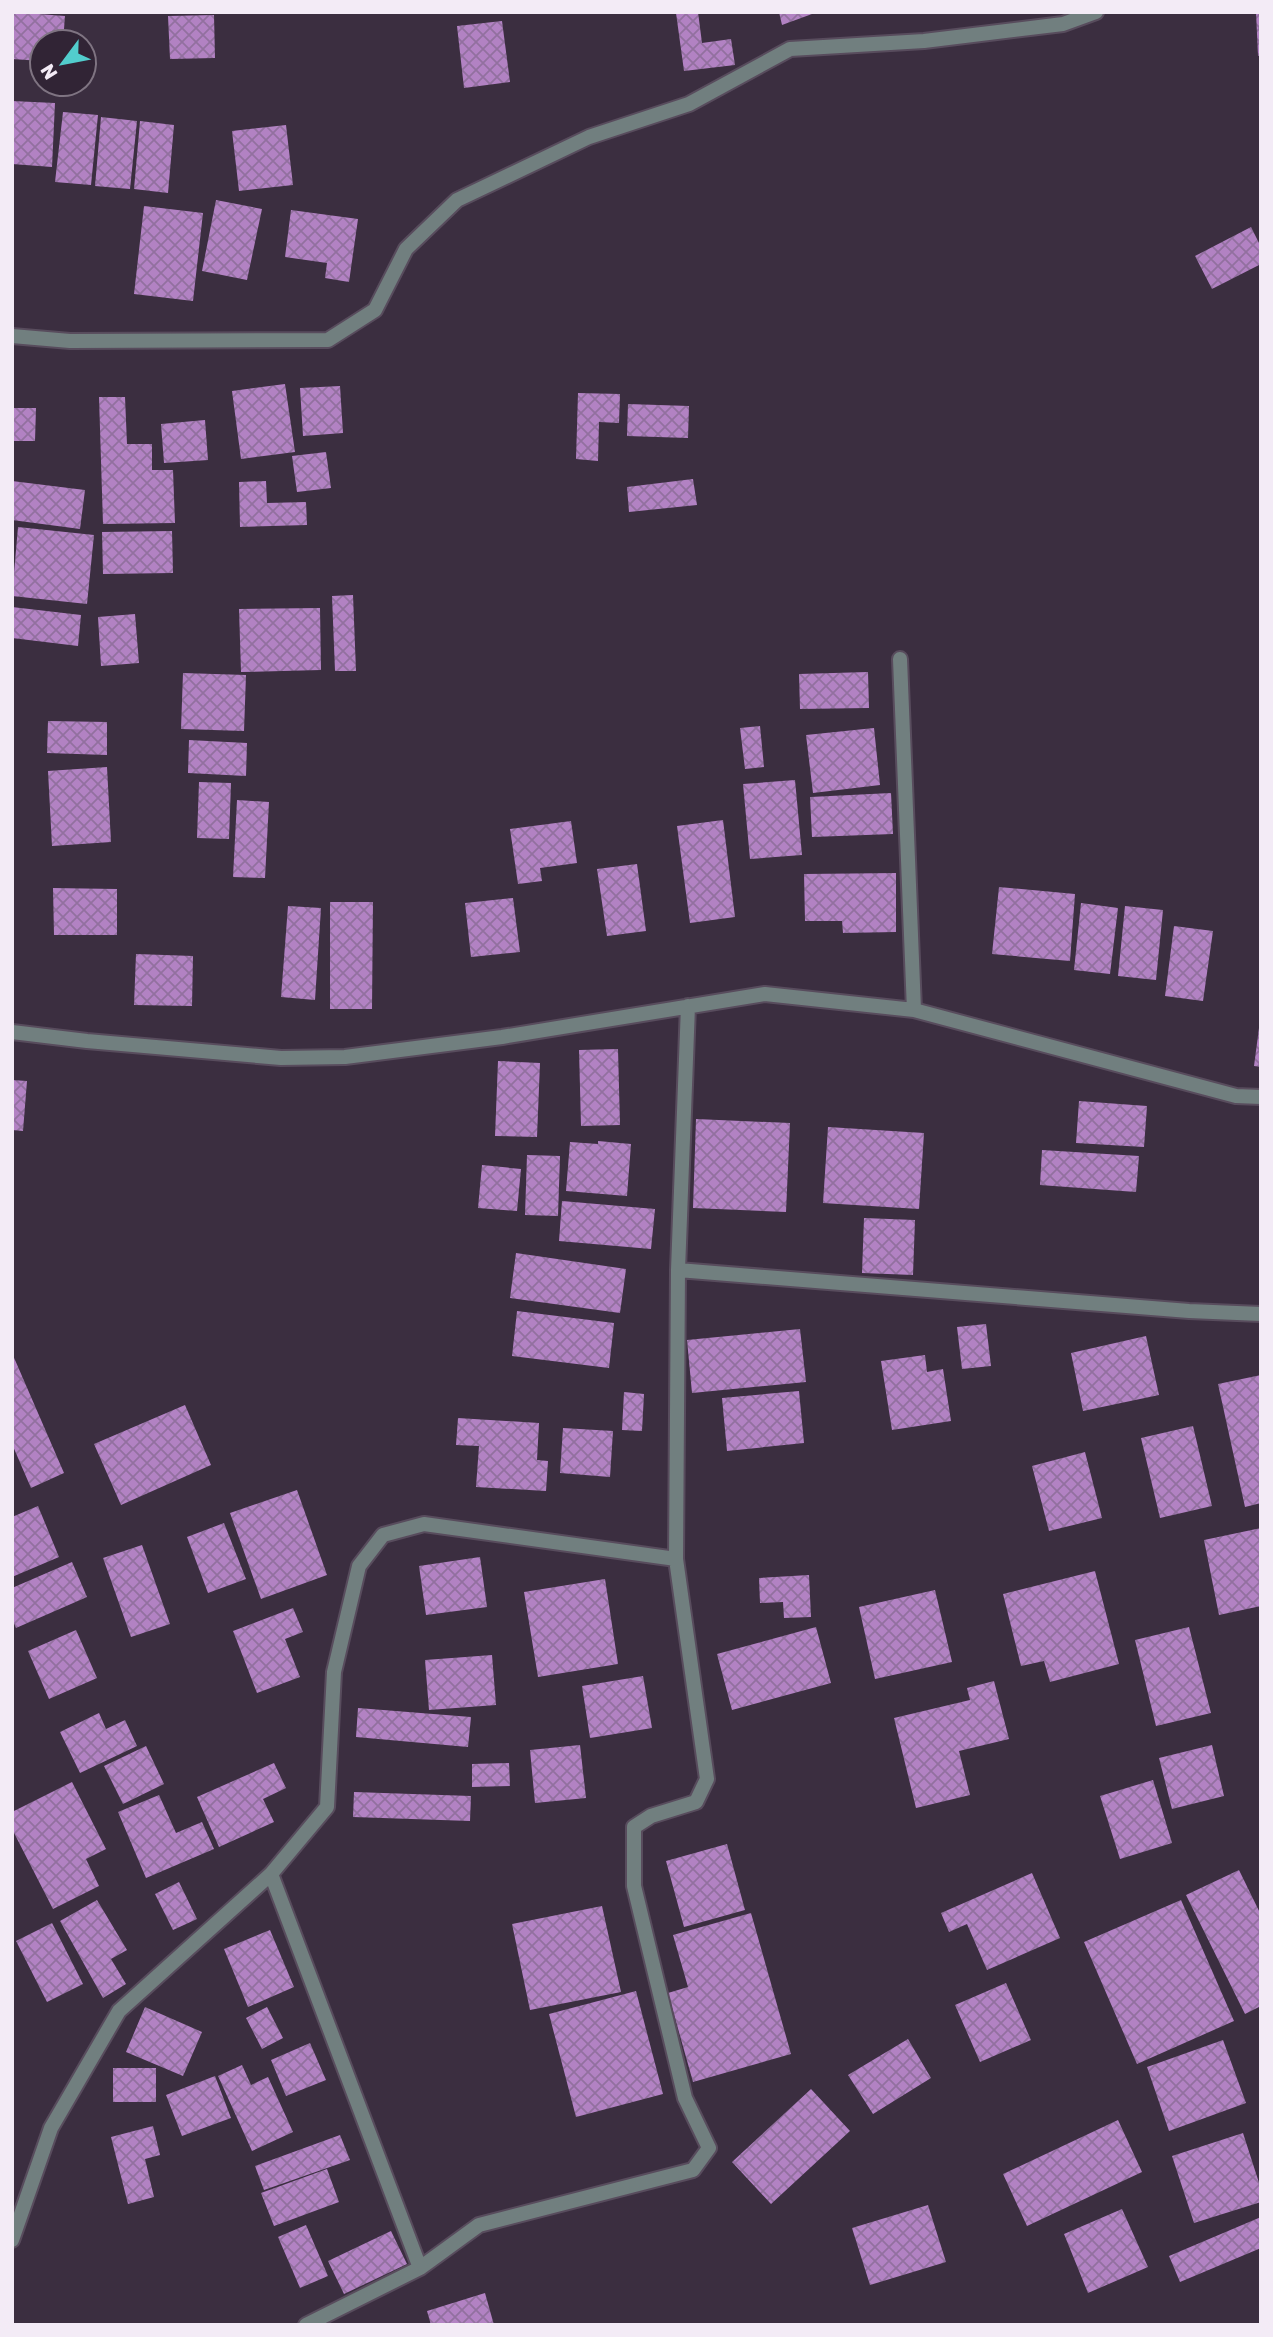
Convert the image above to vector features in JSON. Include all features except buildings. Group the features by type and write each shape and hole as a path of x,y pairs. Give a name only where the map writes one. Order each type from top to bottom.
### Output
{"street":[{"path":"12,336 70,341 328,340 375,310 406,249 457,200 589,137 689,104 790,48 924,41 1063,24 1096,12"},
{"path":"900,659 914,1010"},
{"path":"12,1032 281,1058 345,1057 502,1037 765,994 914,1010 1236,1096 1261,1097"},
{"path":"306,2325 420,2268 479,2225 693,2170 709,2148 685,2098 634,1886 634,1827 651,1816 696,1802 707,1779 676,1559 678,1270 688,1006"},
{"path":"678,1270 1261,1314"},
{"path":"12,2240 51,2128 119,2011 271,1874 327,1807 334,1672 359,1566 383,1535 424,1524 676,1559"},
{"path":"271,1874 420,2268"}]}
